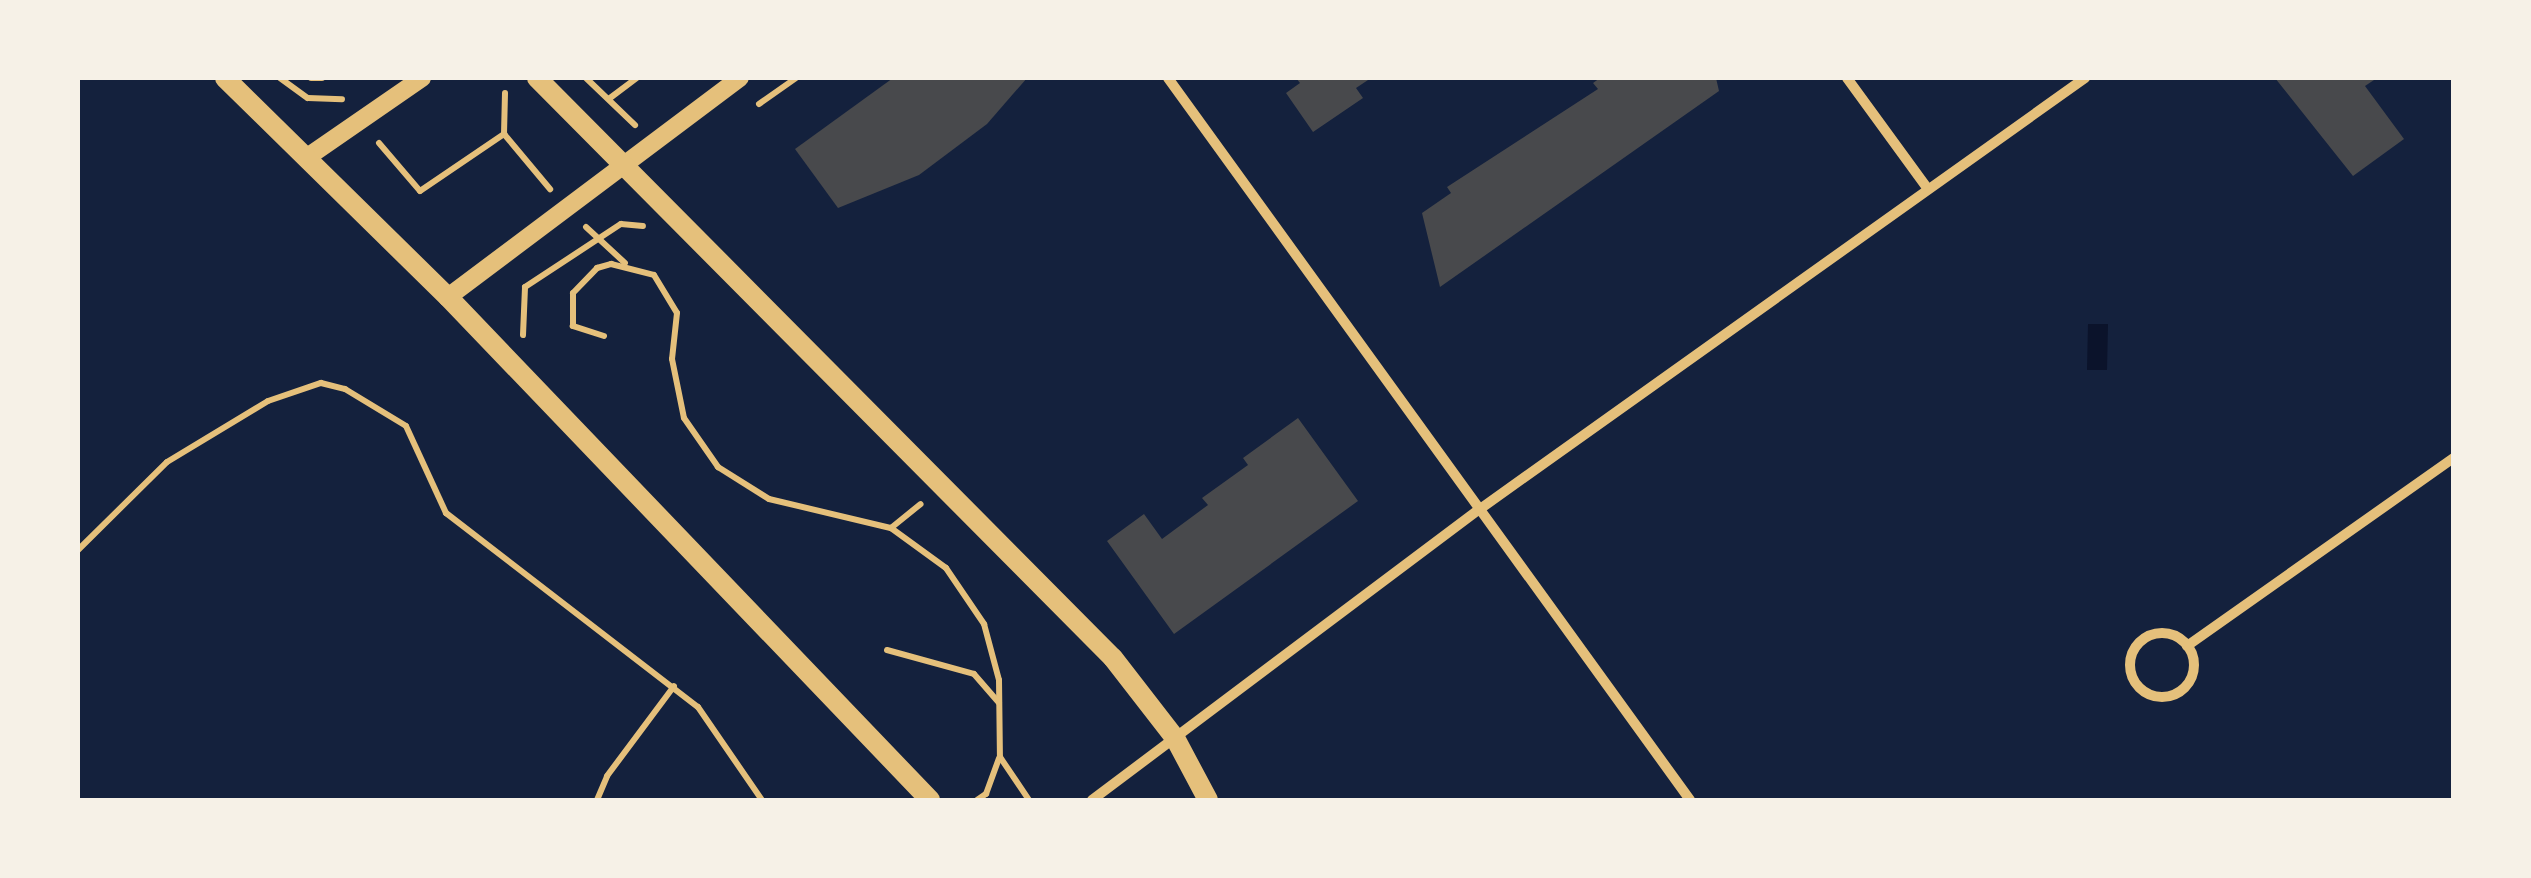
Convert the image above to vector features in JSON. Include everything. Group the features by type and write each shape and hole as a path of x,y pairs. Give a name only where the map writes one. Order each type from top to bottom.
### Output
{"main road":[{"path":"224,78 448,298 930,800"},
{"path":"536,78 1113,658 1176,738 1208,800"}],"street":[{"path":"306,158 422,78"},
{"path":"448,298 740,78"},
{"path":"1168,78 1690,800"},
{"path":"1847,78 1928,188"},
{"path":"1092,800 1480,509 2084,78"},
{"path":"2188,646 2454,458"},
{"path":"2169,634 2188,646 2194,666 2182,690 2157,697 2134,682 2131,658 2143,640 2169,634"}],"path":[{"path":"280,78 308,98 343,100 420,192 504,134"},
{"path":"310,78 322,78"},
{"path":"610,98 637,78"},
{"path":"505,93 504,134 566,208 625,264 654,276 673,299 675,389 684,418 708,456 742,486 769,500 858,516 920,545 946,568 984,624 1000,704 1000,757 986,794 976,800"},
{"path":"604,336 572,326 573,293 597,268 625,264"},
{"path":"78,550 167,462 268,401 321,383 375,402 406,426 446,513 698,707 762,800"},
{"path":"887,650 974,674 1000,704"},
{"path":"598,800 607,776 674,686"},
{"path":"1000,757 1029,800"}],"water":[{"path":"2088,324 2108,324 2107,370 2087,370"}],"building":[{"path":"893,78 1027,78 987,124 919,175 838,208 795,149"},
{"path":"1296,78 1371,78 1356,88 1363,98 1313,132 1286,93 1300,83"},
{"path":"1600,78 1716,78 1719,91 1440,287 1422,213 1451,193 1447,187 1598,89 1593,83"},
{"path":"2275,78 2377,78 2365,86 2404,139 2353,176"},
{"path":"1298,418 1358,501 1174,634 1107,541 1144,514 1162,539 1208,505 1202,498 1248,465 1243,458"}]}
